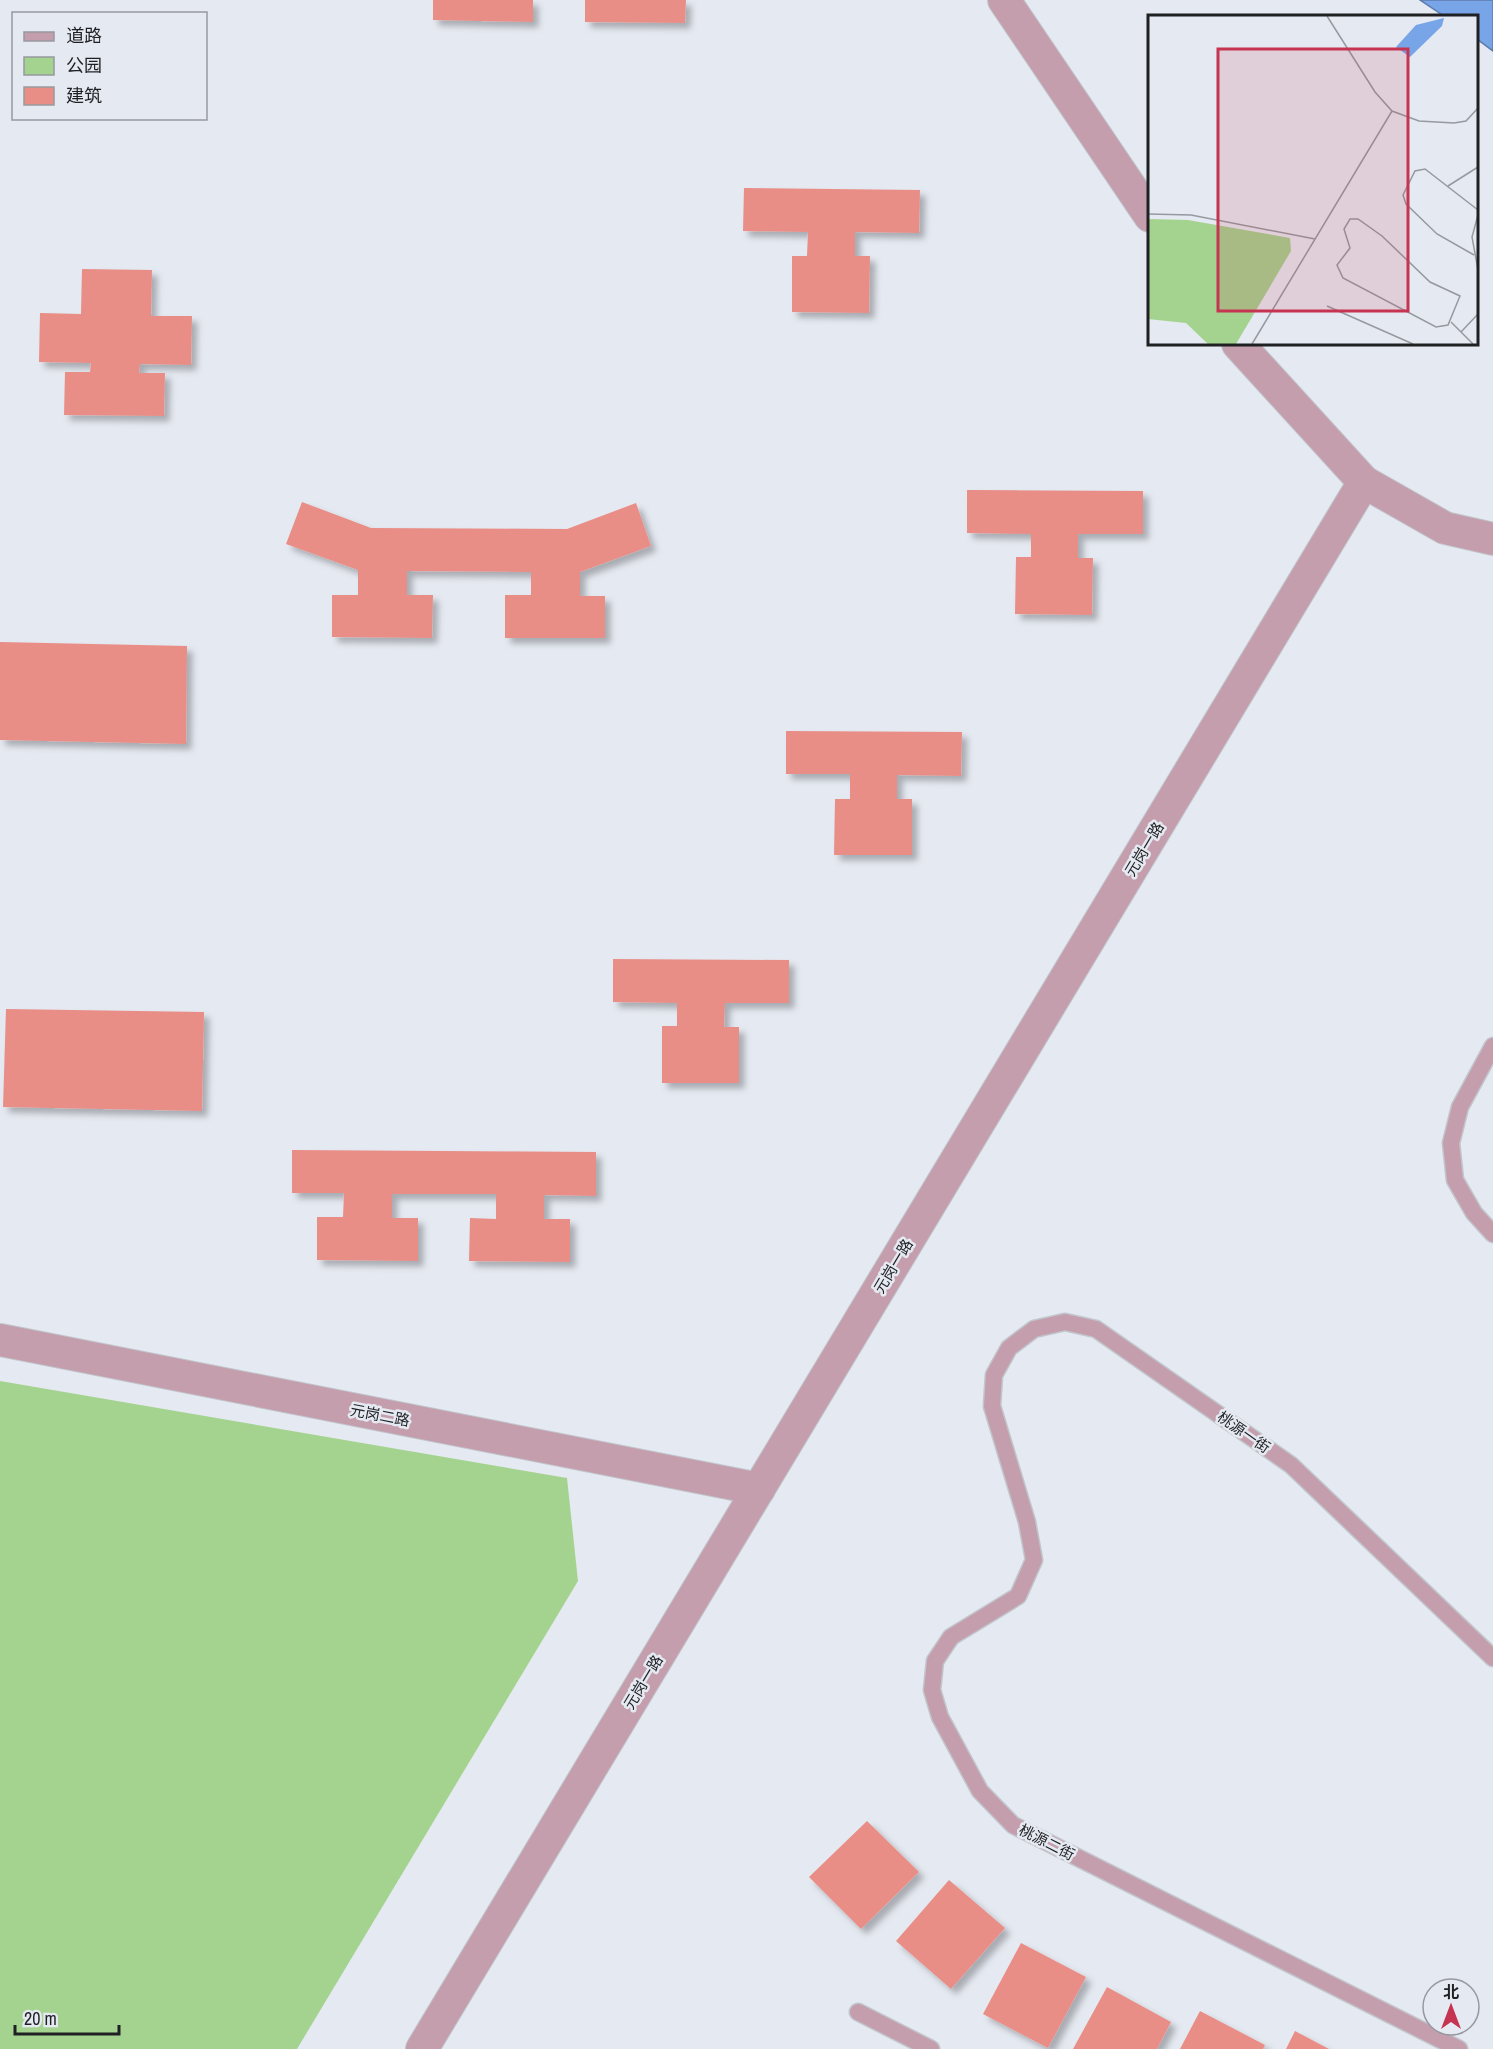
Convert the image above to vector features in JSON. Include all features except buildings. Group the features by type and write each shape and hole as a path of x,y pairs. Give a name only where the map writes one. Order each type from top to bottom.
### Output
{"street":[{"path":"1004,0 1148,215"},
{"path":"1239,345 1364,482 1445,528 1493,539"},
{"name":"元岗一路","path":"422,2049 1364,482"},
{"name":"元岗二路","path":"0,1340 759,1489"}],"lane":[{"path":"1493,1046 1460,1107 1450,1143 1455,1180 1474,1213 1493,1234"},
{"name":"桃源一街","path":"992,1407 994,1375 1009,1348 1026,1335 1034,1329 1065,1322 1095,1329 1291,1465 1493,1658"},
{"name":"桃源二街","path":"992,1407 1027,1522 1034,1560 1018,1596 951,1637 936,1661 932,1690 940,1717 980,1791 1013,1825 1459,2049"},
{"path":"858,2012 931,2049"}],"green space":[{"path":"0,1381 567,1478 578,1581 297,2049 0,2049"}],"water":[{"path":"1420,0 1493,0 1493,51 1478,40 1478,15 1442,15"}]}
